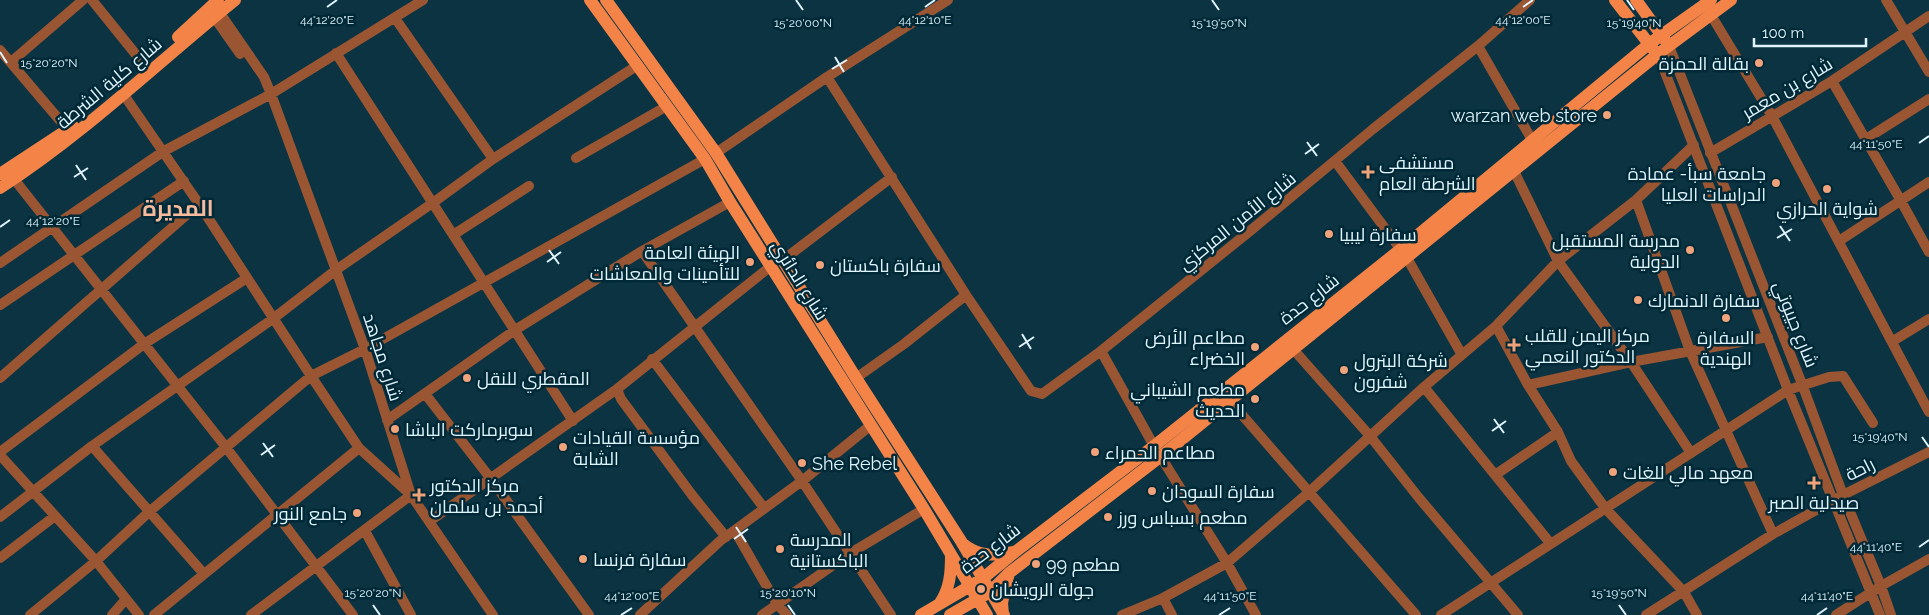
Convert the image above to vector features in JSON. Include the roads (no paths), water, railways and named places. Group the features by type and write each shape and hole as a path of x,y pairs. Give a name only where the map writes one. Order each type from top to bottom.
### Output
{"main road":[{"name":"شارع كلية الشرطة","path":"0,174 68,130 146,67 214,5 235,0"},
{"name":"شارع الدائري","path":"590,0 667,106 740,194 961,541 1003,614"},
{"name":"شارع الدائري","path":"606,0 710,156 730,202 924,509 987,615"},
{"path":"1614,0 1658,54"},
{"path":"1636,0 1669,46"},
{"name":"شارع حدة","path":"921,615 982,579 1014,552 1230,401 1293,349 1532,140 1649,44 1711,0"},
{"name":"شارع حدة","path":"950,615 990,592 1009,573 1404,253 1514,171 1658,54 1731,0"},
{"name":"شارع كلية الشرطة","path":"0,188 44,158 124,95 214,5"},
{"path":"961,541 970,549 990,556 1014,552"},
{"path":"939,605 947,594 951,556"},
{"path":"1003,614 1002,603 1009,573"}],"street":[{"path":"11,62 83,0"},
{"path":"92,0 146,67"},
{"path":"0,263 164,151 271,94 423,0"},
{"path":"30,615 96,561 225,446 311,376 365,349 710,156 827,77 948,0"},
{"name":"شارع الأمن المركزي","path":"966,294 1031,391 1042,394 1101,351 1373,129 1478,46 1530,0"},
{"path":"1886,0 1929,72"},
{"name":"شارع مجاهد","path":"214,5 259,82 271,94 365,349 411,495 493,615"},
{"path":"1711,15 1772,116 1893,340 1929,412"},
{"name":"شارع بن معمر","path":"1710,153 1832,81 1929,16"},
{"path":"396,18 492,159"},
{"path":"1478,46 1532,140"},
{"name":"شارع جيبوتي","path":"1669,46 1891,615"},
{"path":"0,50 68,130"},
{"path":"336,53 434,202 573,421"},
{"name":"شارع جيبوتي","path":"1658,54 1832,502 1880,615"},
{"path":"0,517 92,446 274,318 336,270 492,159 638,65"},
{"path":"827,77 966,294 904,344 856,378"},
{"path":"1832,81 1929,252"},
{"path":"124,95 164,151 360,448 411,495 251,615"},
{"path":"1866,139 1929,99"},
{"path":"576,158 667,106"},
{"path":"1122,615 1163,598 1227,563 1308,493 1424,387 1496,326 1558,261 1636,200 1694,145"},
{"path":"1335,161 1404,253 1462,355"},
{"path":"1514,171 1558,261 1631,362 1691,453"},
{"path":"783,260 892,177"},
{"path":"14,179 225,446 316,566 347,613"},
{"path":"0,305 184,181"},
{"path":"1839,241 1929,182"},
{"path":"454,235 529,186"},
{"path":"1636,200 1690,351 1773,534"},
{"path":"387,420 426,395 515,330 642,251 730,202"},
{"path":"0,378 199,204"},
{"path":"642,251 802,481 891,615"},
{"path":"430,521 617,389 693,326 771,266"},
{"path":"140,615 96,561 0,453 144,344 247,278"},
{"path":"1893,340 1929,319"},
{"path":"1496,326 1528,385 1558,432 1571,461 1605,508 1684,592 1697,615"},
{"path":"1528,385 1631,362 1768,337"},
{"path":"1293,349 1370,436 1419,498 1518,615"},
{"path":"1101,351 1157,452 1227,563 1256,615"},
{"path":"652,359 764,508"},
{"path":"1441,615 1788,390 1802,384 1836,375 1843,376 1873,423"},
{"path":"1424,387 1550,543"},
{"path":"617,389 622,399 692,495 731,534 777,604 787,615"},
{"path":"426,395 491,479 589,615"},
{"path":"1230,401 1416,615"},
{"path":"640,615 731,534 802,481 871,425"},
{"path":"1495,475 1558,432"},
{"path":"92,446 204,574"},
{"path":"154,615 276,514 360,448"},
{"name":"راحة","path":"1646,615 1773,534 1843,495 1929,452"},
{"path":"762,615 849,554 924,509"},
{"path":"0,558 55,516"},
{"path":"365,531 411,615"},
{"path":"1836,615 1881,586 1929,559"},
{"path":"1163,598 1172,615"},
{"path":"112,615 126,599"}],"place":[{"name":"بقالة الحمزة","path":"1759,63"},
{"name":"warzan web store","path":"1607,115"},
{"name":"مستشفى الشرطة العام","path":"1368,172"},
{"name":"جامعة سبأ- عمادة الدراسات العليا","path":"1776,183"},
{"name":"شواية الحرازي","path":"1827,189"},
{"name":"سفارة ليبيا","path":"1329,234"},
{"name":"مدرسة المستقبل الدولية","path":"1690,250"},
{"name":"الهيئة العامة للتأمينات والمعاشات","path":"750,262"},
{"name":"سفارة باكستان","path":"820,265"},
{"name":"سفارة الدنمارك","path":"1638,300"},
{"name":"السفارة الهندية","path":"1726,318"},
{"name":"مركز اليمن للقلب الدكتور النعمي","path":"1514,345"},
{"name":"مطاعم الأرض الخضراء","path":"1255,347"},
{"name":"شركة البترول شفرون","path":"1344,370"},
{"name":"المقطري للنقل","path":"467,378"},
{"name":"مطعم الشيباني الحديث","path":"1255,399"},
{"name":"سوبرماركت الباشا","path":"395,429"},
{"name":"مؤسسة القيادات الشابة","path":"563,447"},
{"name":"مطاعم الحمراء","path":"1095,452"},
{"name":"She Rebel","path":"802,463"},
{"name":"معهد مالي للغات","path":"1613,472"},
{"name":"صيدلية الصبر","path":"1814,483"},
{"name":"سفارة السودان","path":"1152,491"},
{"name":"مركز الدكتور أحمد بن سلمان","path":"419,495"},
{"name":"جامع النور","path":"357,513"},
{"name":"مطعم بسباس ورز","path":"1108,517"},
{"name":"المدرسة الباكستانية","path":"780,549"},
{"name":"سفارة فرنسا","path":"583,559"},
{"name":"مطعم 99","path":"1036,564"},
{"name":"جولة الرويشان","path":"981,589"}],"district":[{"name":"المديرة","path":"178,208"}]}
